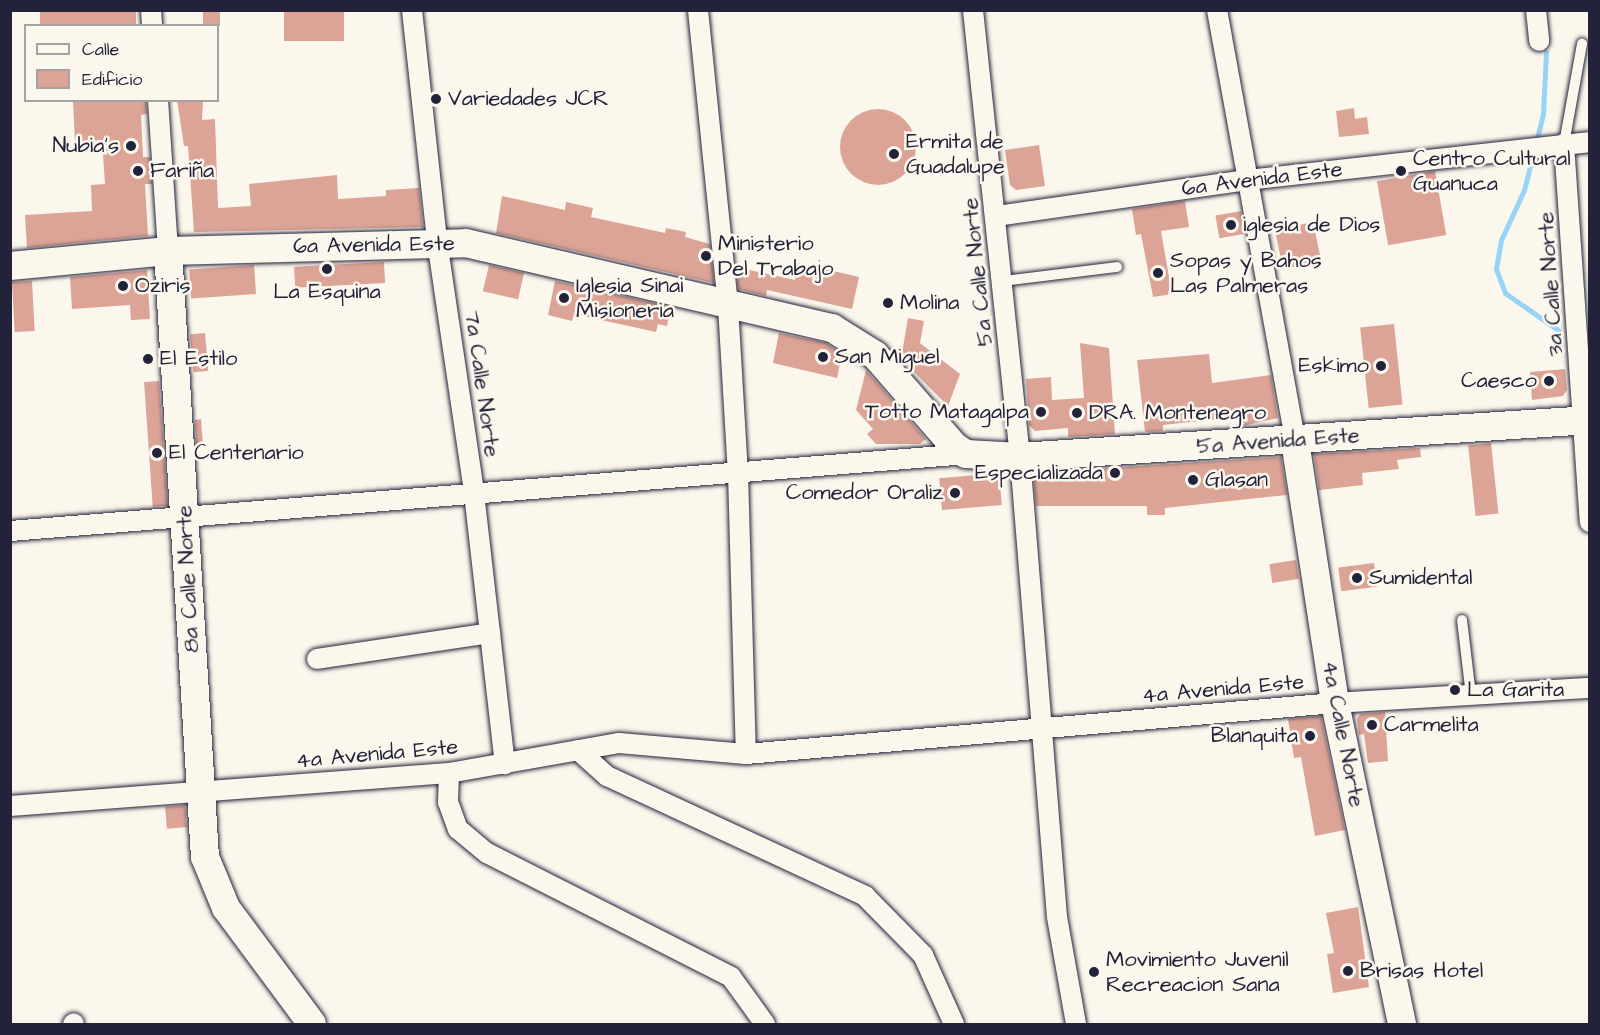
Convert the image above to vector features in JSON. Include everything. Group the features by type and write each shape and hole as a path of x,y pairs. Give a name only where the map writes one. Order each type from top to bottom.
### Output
{"street":[{"name":"7a Calle Norte","path":"412,10 437,241 474,493 505,764"},
{"path":"698,10 728,306 738,472 746,754"},
{"name":"5a Calle Norte","path":"973,10 997,216 1020,457 1058,917 1076,1024"},
{"path":"1217,10 1295,441"},
{"path":"1536,10 1539,41"},
{"name":"8a Calle Norte","path":"158,102 199,794 205,857 226,908 312,1024"},
{"name":"6a Avenida Este","path":"997,216 1246,180 1590,142"},
{"name":"3a Calle Norte","path":"1546,146 1587,420 1590,522"},
{"name":"6a Avenida Este","path":"10,266 168,250 437,241 466,243 728,306 832,328 875,355 954,446 966,454"},
{"name":"5a Avenida Este","path":"966,454 1020,457 1295,441 1587,420"},
{"name":"4a Calle Norte","path":"1295,441 1335,703 1402,1024"},
{"path":"10,531 966,454"},
{"path":"317,658 490,633"},
{"name":"4a Avenida Este","path":"10,806 199,794 449,773 618,743 746,754 1335,703 1590,688"},
{"path":"578,750 607,776 865,896 922,955 954,1024"},
{"path":"449,773 448,802 458,829 487,853 731,977 765,1024"}],"lane":[{"name":"3a Calle Norte","path":"1546,146 1582,44"},
{"path":"1003,281 1117,267"},
{"path":"1462,620 1471,695"}],"building":[{"path":"40,10 136,10 136,24 40,24"},
{"path":"203,10 220,10 220,26 219,24 203,24"},
{"path":"284,10 344,10 344,41 284,41"},
{"path":"73,102 146,102 147,114 141,115 143,157 150,157 152,184 145,184 148,236 27,248 25,215 92,211 91,185 105,184 102,140 75,142"},
{"path":"177,102 203,102 202,120 215,119 218,208 251,206 249,184 337,175 338,199 386,196 386,190 419,188 423,227 194,232 188,146 184,146"},
{"path":"1354,108 1355,119 1367,117 1369,134 1339,137 1336,111"},
{"path":"871,109 885,109 899,115 910,126 916,140 913,162 905,174 885,185 871,185 857,179 846,168 840,154 840,140 846,126 857,115"},
{"path":"1039,145 1045,186 1016,190 1010,185 1005,150"},
{"path":"1435,171 1446,235 1388,245 1377,181"},
{"path":"502,196 565,210 566,202 593,208 591,217 665,233 666,228 686,232 685,237 710,244 714,283 496,233"},
{"path":"1185,201 1189,227 1161,231 1172,294 1153,297 1141,234 1136,235 1132,209"},
{"name":"iglesia de Dios","path":"1241,211 1245,234 1219,238 1215,216"},
{"path":"1313,222 1321,261 1283,269 1275,230"},
{"path":"384,262 385,283 295,288 294,267"},
{"path":"799,263 859,277 852,309 767,290 766,296 738,289 736,267 795,280"},
{"path":"254,265 256,294 191,298 189,270"},
{"path":"489,265 524,273 518,299 483,291"},
{"path":"147,270 150,319 131,320 130,305 72,309 70,277"},
{"path":"32,281 35,331 15,332 12,282"},
{"path":"555,281 671,307 667,326 658,324 656,332 574,314 572,321 548,315"},
{"path":"908,318 924,321 920,343 960,374 948,406 901,359"},
{"name":"Eskimo","path":"1394,324 1402,405 1369,408 1360,328"},
{"path":"205,333 208,371 193,372 190,334"},
{"path":"779,333 826,343 842,354 837,378 773,363"},
{"path":"1080,343 1109,348 1115,434 1068,437 1068,428 1035,431 1029,425 1026,379 1051,377 1052,400 1084,398"},
{"path":"1209,354 1212,383 1271,375 1278,418 1243,426 1241,417 1199,421 1163,425 1163,431 1145,432 1137,360"},
{"name":"Caesco","path":"1565,369 1567,390 1563,396 1532,400 1530,372"},
{"path":"866,370 926,439 920,444 876,444 867,434 873,429 856,410"},
{"path":"159,381 168,506 153,507 144,382"},
{"path":"201,419 203,446 196,446 195,420"},
{"path":"1491,443 1498,514 1476,516 1468,445"},
{"path":"1420,448 1421,457 1397,460 1399,469 1362,473 1363,485 1319,490 1314,454"},
{"path":"1281,457 1287,495 1165,508 1165,515 1147,515 1147,506 1036,506 1033,473"},
{"path":"999,473 1002,505 942,510 939,478"},
{"path":"1296,560 1299,579 1272,583 1269,564"},
{"name":"Sumidental","path":"1374,563 1377,587 1341,591 1338,567"},
{"path":"1385,712 1388,761 1368,763 1364,734 1359,735 1357,719 1360,714"},
{"path":"1321,716 1345,830 1315,836 1301,757 1294,758 1288,719"},
{"path":"185,805 187,827 167,829 165,807"},
{"path":"1358,907 1369,987 1333,993 1327,954 1334,953 1326,913"}],"waterway":[{"path":"1546,52 1543,114 1524,190 1501,240 1496,269 1505,293 1558,330"}],"place":[{"name":"Variedades JCR","path":"436,99"},
{"name":"Nubia's","path":"131,146"},
{"name":"Ermita de Guadalupe","path":"894,154"},
{"name":"Fariña","path":"138,171"},
{"name":"Centro Cultural Guanuca","path":"1401,171"},
{"name":"iglesia de Dios","path":"1231,225"},
{"name":"Ministerio Del Trabajo","path":"706,256"},
{"name":"La Esquina","path":"327,269"},
{"name":"Sopas y Bahos Las Palmeras","path":"1158,273"},
{"name":"Oziris","path":"123,286"},
{"name":"Iglesia Sinai Misioneria","path":"564,298"},
{"name":"Molina","path":"888,303"},
{"name":"San Miguel","path":"823,357"},
{"name":"El Estilo","path":"148,359"},
{"name":"Eskimo","path":"1381,366"},
{"name":"Caesco","path":"1549,381"},
{"name":"Totto Matagalpa","path":"1041,412"},
{"name":"DRA. Montenegro","path":"1077,413"},
{"name":"El Centenario","path":"157,453"},
{"name":"Especializada","path":"1115,473"},
{"name":"Glasan","path":"1193,480"},
{"name":"Comedor Oraliz","path":"955,493"},
{"name":"Sumidental","path":"1357,578"},
{"name":"La Garita","path":"1455,690"},
{"name":"Carmelita","path":"1372,725"},
{"name":"Blanquita","path":"1310,736"},
{"name":"Brisas Hotel","path":"1348,971"},
{"name":"Movimiento Juvenil Recreacion Sana","path":"1094,972"}]}
